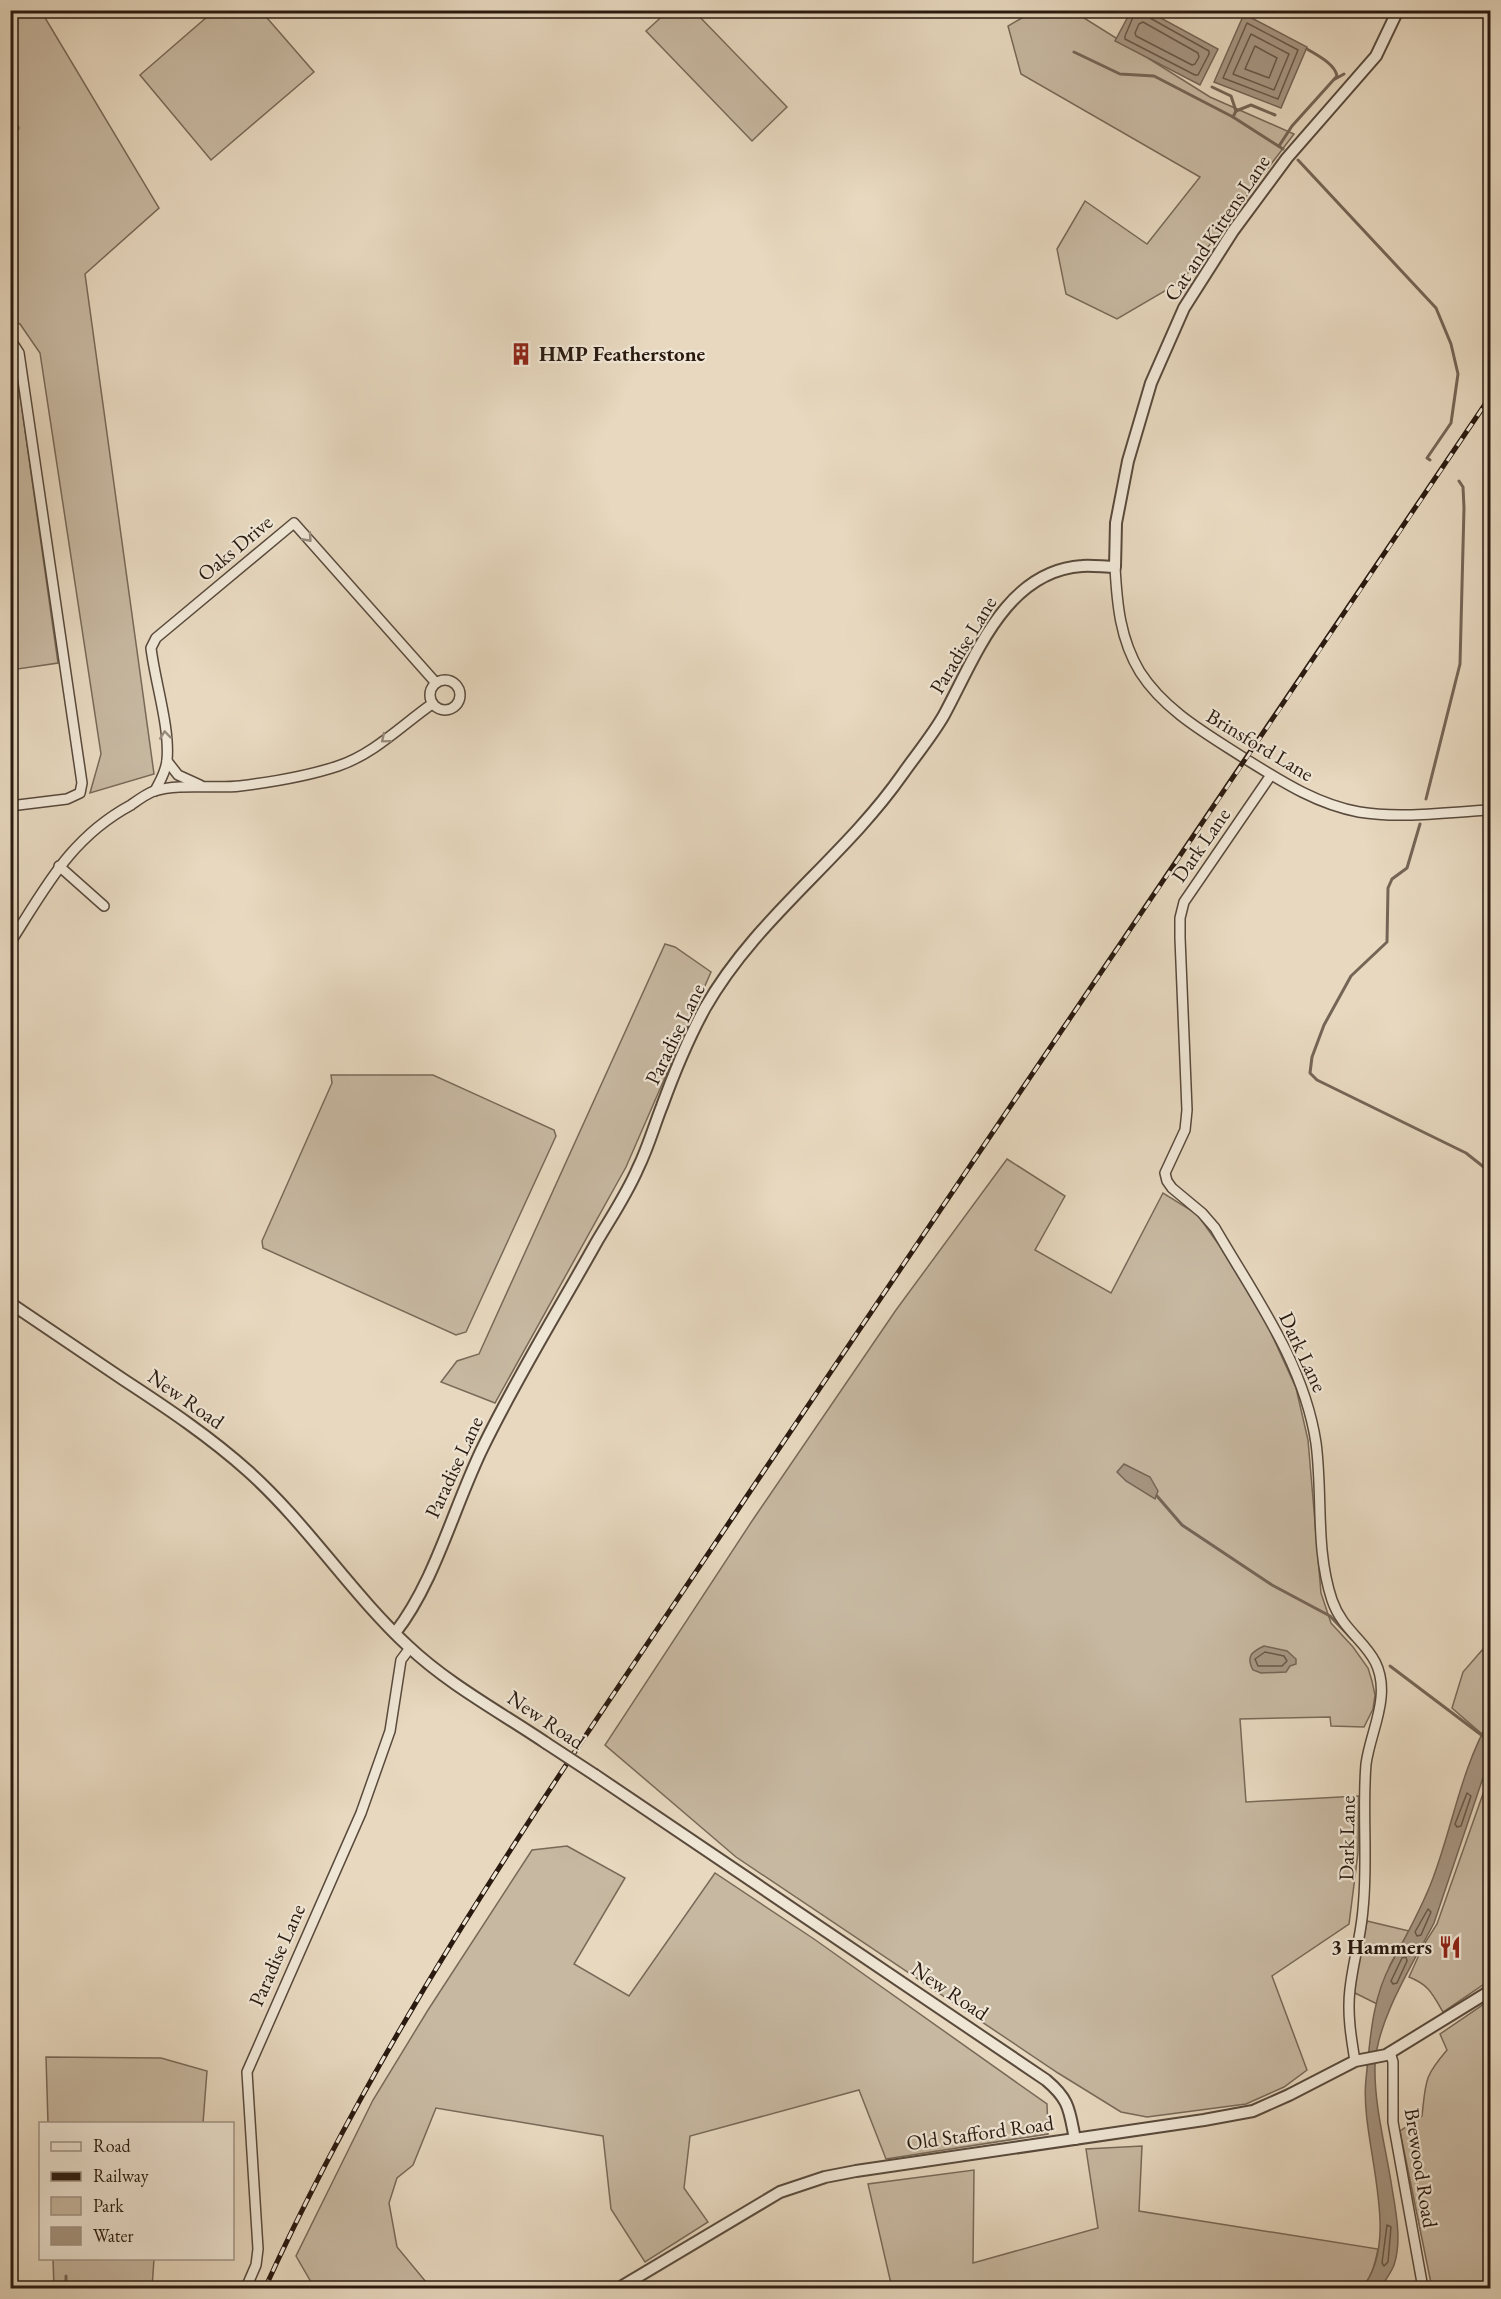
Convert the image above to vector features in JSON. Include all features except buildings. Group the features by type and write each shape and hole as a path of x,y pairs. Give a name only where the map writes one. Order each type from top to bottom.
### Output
{"street":[{"name":"Cat and Kittens Lane","path":"1115,567 1116,523 1128,460 1151,383 1184,308 1233,231 1287,158 1376,56 1398,10"},
{"path":"10,339 19,353 82,783 80,793 67,799 10,806"},
{"name":"Oaks Drive","path":"155,791 167,761 163,717 151,648 156,638 294,523 436,683"},
{"name":"Paradise Lane","path":"395,1633 422,1592 483,1447 638,1168 682,1057 715,993 760,931 785,903 849,841 898,780 942,719 969,666 1003,610 1029,585 1050,575 1079,566 1115,567"},
{"name":"Brinsford Lane","path":"1115,567 1118,618 1127,647 1140,672 1168,704 1190,723 1271,775 1325,802 1361,812 1409,814 1491,810"},
{"path":"444,680 452,681 459,688 460,698 456,706 450,710 440,709 432,704 430,694 436,683 444,680"},
{"path":"10,943 59,866 87,834 121,810 155,791 202,786 239,786 338,766 368,753 432,704"},
{"path":"167,761 178,775 202,786"},
{"name":"Dark Lane","path":"1271,775 1184,902 1180,918 1180,938 1187,1110 1185,1130 1165,1173 1172,1188 1202,1213 1215,1228 1283,1344 1295,1369 1307,1401 1316,1444 1320,1538 1331,1597 1342,1621 1377,1662 1381,1675 1381,1698 1366,1763 1363,1909 1350,1990 1349,2022 1359,2060"},
{"path":"59,866 104,906"},
{"name":"New Road","path":"10,1303 196,1429 246,1469 292,1514 366,1604 410,1648 452,1680 1046,2080 1061,2092 1068,2105 1075,2139"},
{"name":"Paradise Lane","path":"246,2289 256,2265 258,2249 247,2072 361,1813 390,1731 402,1660 410,1648"},
{"path":"1388,2054 1491,1991"},
{"name":"Old Stafford Road","path":"619,2289 761,2202 801,2184 856,2171 1204,2120 1253,2110 1359,2060 1388,2054"},
{"name":"Brewood Road","path":"1388,2054 1393,2062 1393,2122 1423,2289"}],"green space":[{"path":"11,10 41,11 159,208 85,274 154,774 90,793 101,754 40,353 20,324 11,321 10,143 19,128 11,112"},
{"path":"215,10 261,11 314,72 211,160 140,75"},
{"path":"668,11 694,11 787,107 752,141 646,31"},
{"path":"1034,11 1073,11 1210,97 1294,134 1182,281 1117,319 1066,294 1057,249 1085,201 1147,244 1200,177 1021,74 1008,26"},
{"path":"10,350 14,353 58,663 11,670"},
{"path":"665,944 675,947 711,972 626,1167 495,1403 441,1382 457,1361 479,1354"},
{"path":"331,1075 433,1075 554,1130 556,1136 466,1332 456,1335 263,1248 262,1241 332,1083"},
{"path":"1007,1159 1065,1196 1035,1250 1111,1293 1163,1193 1197,1214 1219,1245 1266,1322 1296,1388 1308,1440 1321,1593 1331,1623 1368,1668 1372,1681 1375,1695 1373,1709 1364,1727 1331,1726 1330,1717 1240,1719 1246,1802 1359,1796 1358,1853 1349,1924 1272,1976 1307,2070 1284,2087 1246,2104 1147,2117 1121,2112 1058,2073 736,1857 605,1745 752,1521 896,1310"},
{"path":"1490,1641 1490,1719 1482,1734 1452,1708 1463,1672"},
{"path":"1490,1774 1490,1980 1443,2012 1429,1990 1409,1977 1423,1946 1437,1924"},
{"path":"567,1846 625,1878 574,1964 629,1996 715,1873 814,1939 1047,2104 1048,2134 886,2159 859,2090 690,2136 684,2188 708,2222 645,2262 611,2209 603,2136 436,2108 413,2165 397,2178 389,2203 397,2247 431,2288 308,2288 311,2282 296,2256 373,2100 428,2010 532,1850"},
{"path":"1367,1921 1409,1931 1390,1965 1377,2004 1353,1992"},
{"path":"1490,2000 1490,2288 1432,2288 1400,2131 1422,2116 1427,2080 1447,2050 1440,2034"},
{"path":"46,2057 161,2058 207,2071 203,2122 48,2122"},
{"path":"1142,2146 1139,2211 1378,2249 1368,2279 1362,2288 892,2288 868,2184 974,2170 973,2263 1098,2228 1086,2149"},
{"path":"53,2260 154,2260 152,2288 54,2288"}],"water":[{"path":"1131,11 1148,11 1218,49 1200,85 1115,41"},
{"path":"1244,14 1307,47 1281,108 1214,82"},
{"path":"1124,1464 1150,1477 1158,1491 1155,1499 1126,1481 1117,1472"},
{"path":"1264,1646 1287,1651 1296,1659 1296,1664 1290,1666 1286,1672 1261,1673 1253,1670 1250,1662 1251,1655"},
{"path":"1490,1719 1490,1757 1434,1923 1397,1992 1377,2049 1376,2096 1398,2226 1398,2246 1393,2268 1380,2288 1362,2288 1374,2267 1379,2242 1380,2216 1366,2103 1366,2079 1376,2005 1385,1977 1429,1889 1464,1777"}],"waterway":[{"path":"1279,146 1292,126 1337,76 1329,64 1307,49"},
{"path":"1074,52 1120,74 1154,76 1233,117 1283,149"},
{"path":"1335,79 1344,74"},
{"path":"1212,87 1231,96 1236,111"},
{"path":"1233,117 1236,111 1251,105 1275,115"},
{"path":"1298,160 1436,308 1451,344 1458,374 1451,423 1427,458 1430,460"},
{"path":"1426,799 1460,664 1464,508 1463,487 1459,481"},
{"path":"1420,824 1407,868 1392,879 1388,888 1387,942 1351,976 1324,1025 1312,1057 1310,1073 1317,1080 1466,1153 1490,1172"},
{"path":"1157,1496 1182,1525 1272,1585 1330,1616 1352,1639"},
{"path":"1390,1666 1484,1737"},
{"path":"66,2276 66,2288"}],"railway":[{"path":"265,2288 316,2183 371,2081 490,1882 617,1688 1490,397"}],"place":[{"name":"HMP Featherstone","path":"521,354"},
{"name":"3 Hammers","path":"1450,1947"}]}
